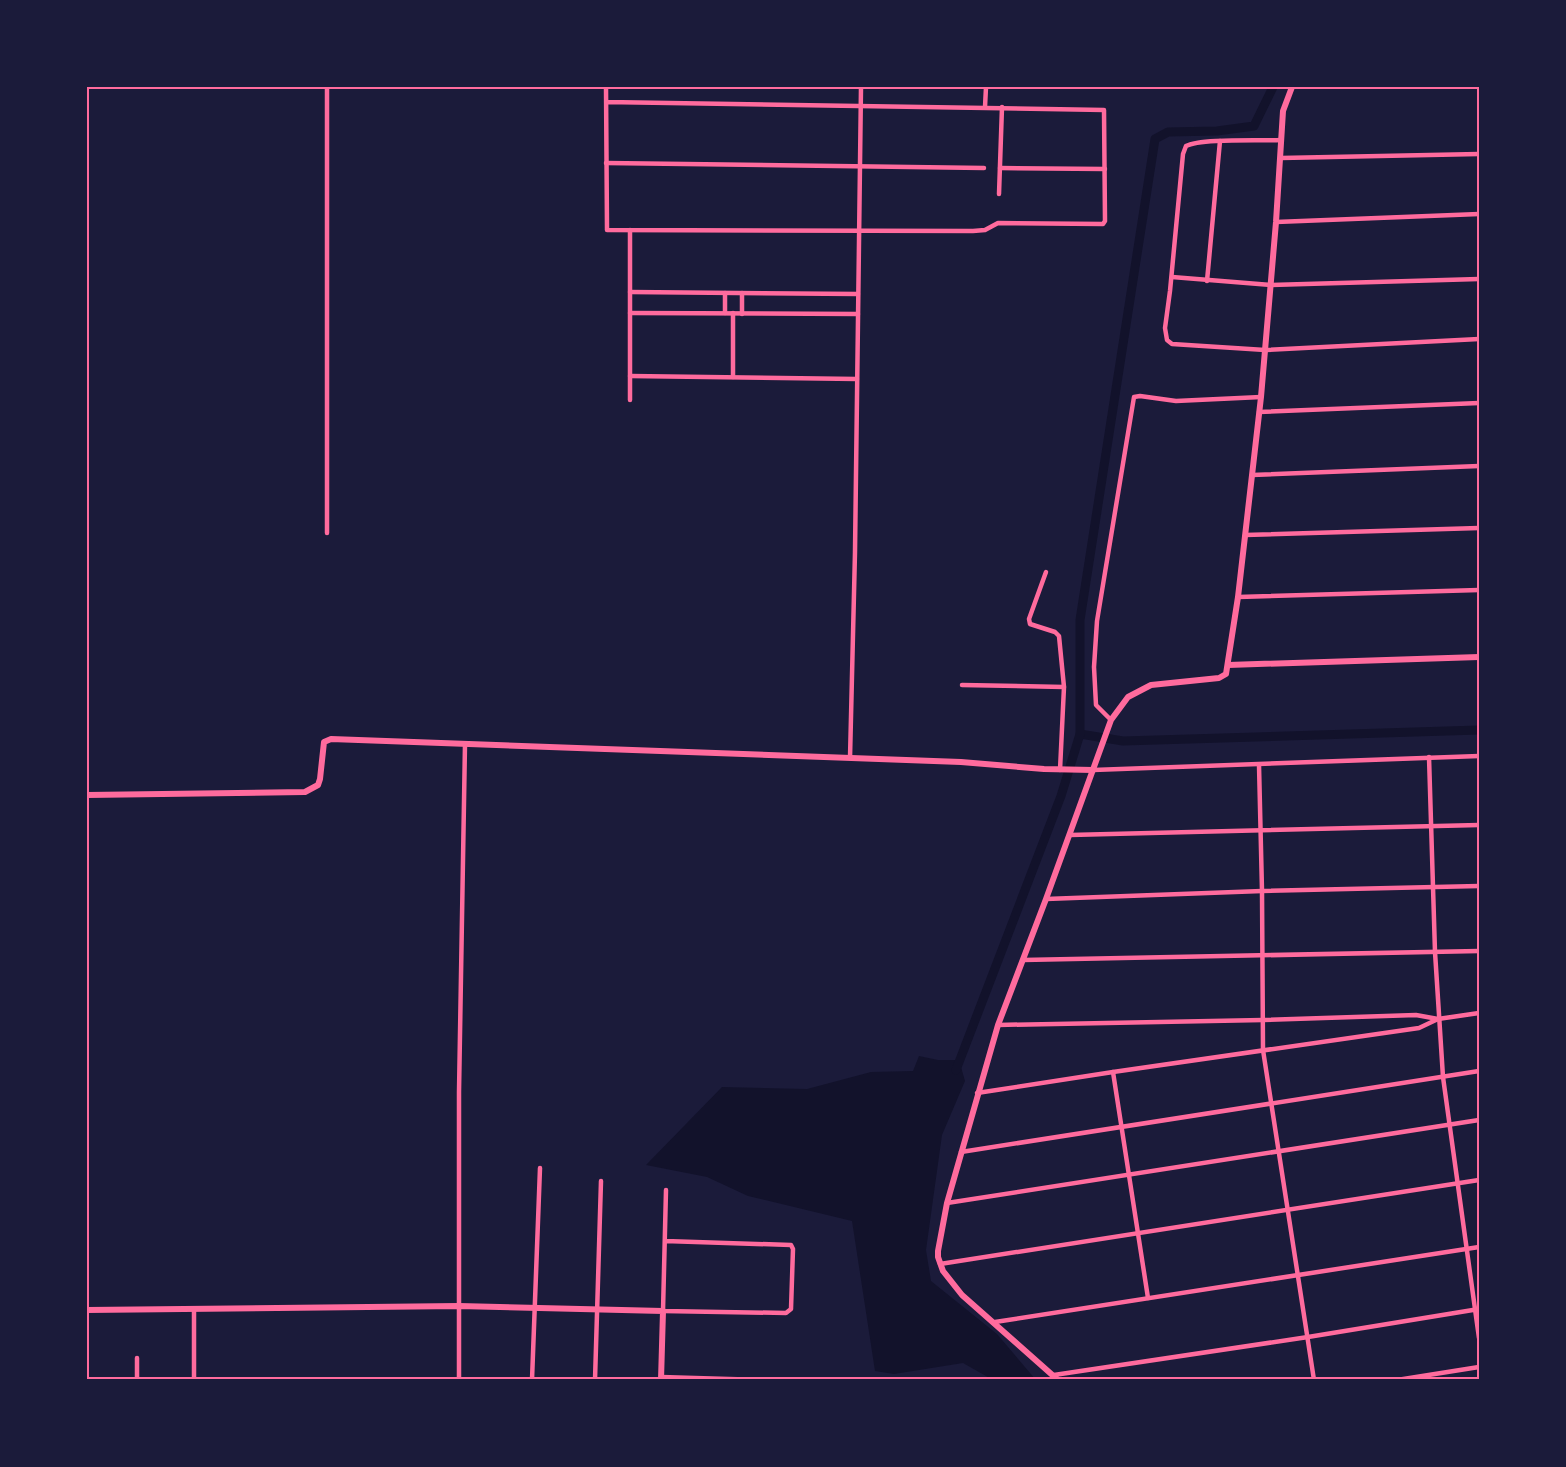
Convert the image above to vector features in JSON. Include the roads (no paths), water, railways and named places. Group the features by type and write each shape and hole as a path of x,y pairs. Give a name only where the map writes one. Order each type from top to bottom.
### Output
{"street":[{"path":"327,87 327,533"},
{"path":"606,87 606,102 606,163 607,230 973,231 985,230 998,223 1103,224 1105,221 1104,110 606,102"},
{"path":"850,758 861,87"},
{"path":"985,107 986,87"},
{"path":"1292,87 1283,111 1261,397 1238,597 1226,674 1219,678 1151,685 1137,691 1121,705 1111,720 1047,899 998,1025 947,1203 938,1251 940,1264 948,1279 962,1296 995,1322 1056,1378 1477,1310"},
{"path":"999,194 1002,107"},
{"path":"1281,140 1220,141 1191,143 1186,146 1183,154 1165,328 1167,340 1172,344 1265,350 1479,339"},
{"path":"1207,281 1220,141"},
{"path":"1281,158 1479,154"},
{"path":"606,163 984,168"},
{"path":"1000,168 1105,169"},
{"path":"1276,222 1479,214"},
{"path":"630,230 630,400"},
{"path":"1172,277 1271,285 1479,279"},
{"path":"630,292 858,294"},
{"path":"725,293 725,313"},
{"path":"742,293 742,314"},
{"path":"630,313 858,314"},
{"path":"733,313 733,377"},
{"path":"630,376 857,379"},
{"path":"1111,720 1096,705 1094,667 1097,621 1134,398 1140,396 1176,401 1261,397"},
{"path":"1259,412 1479,403"},
{"path":"1252,475 1479,466"},
{"path":"1244,535 1479,528"},
{"path":"1046,572 1029,619 1030,624 1055,632 1059,636 1064,687 1062,770"},
{"path":"1238,597 1479,590"},
{"path":"1228,665 1479,657"},
{"path":"962,685 1064,687"},
{"path":"87,795 298,793 318,785 324,741 328,739 961,762 1062,770 1479,756"},
{"path":"459,1380 459,1092 465,744"},
{"path":"1429,757 1438,1019 1456,1184 1477,1310 1479,1338"},
{"path":"1259,765 1263,1050 1314,1380"},
{"path":"1070,835 1479,825"},
{"path":"1047,899 1479,886"},
{"path":"1022,960 1479,951"},
{"path":"977,1094 1419,1028 1438,1019 1479,1013"},
{"path":"998,1025 1416,1015 1438,1019"},
{"path":"961,1152 1479,1071"},
{"path":"1113,1072 1148,1298"},
{"path":"947,1203 1479,1120"},
{"path":"532,1380 540,1168"},
{"path":"940,1264 1479,1180"},
{"path":"595,1380 601,1181"},
{"path":"666,1190 661,1378 763,1380"},
{"path":"87,1310 459,1306 663,1311 789,1312 791,1309 793,1249 787,1244 664,1241"},
{"path":"995,1322 1479,1247"},
{"path":"194,1309 194,1380"},
{"path":"137,1358 137,1380"},
{"path":"1397,1380 1479,1367"}],"waterway":[{"path":"956,1070 1061,796 1080,734 1080,620 1155,139 1168,132 1217,131 1254,126 1273,87"},
{"path":"1080,734 1123,741 1479,730"}]}
